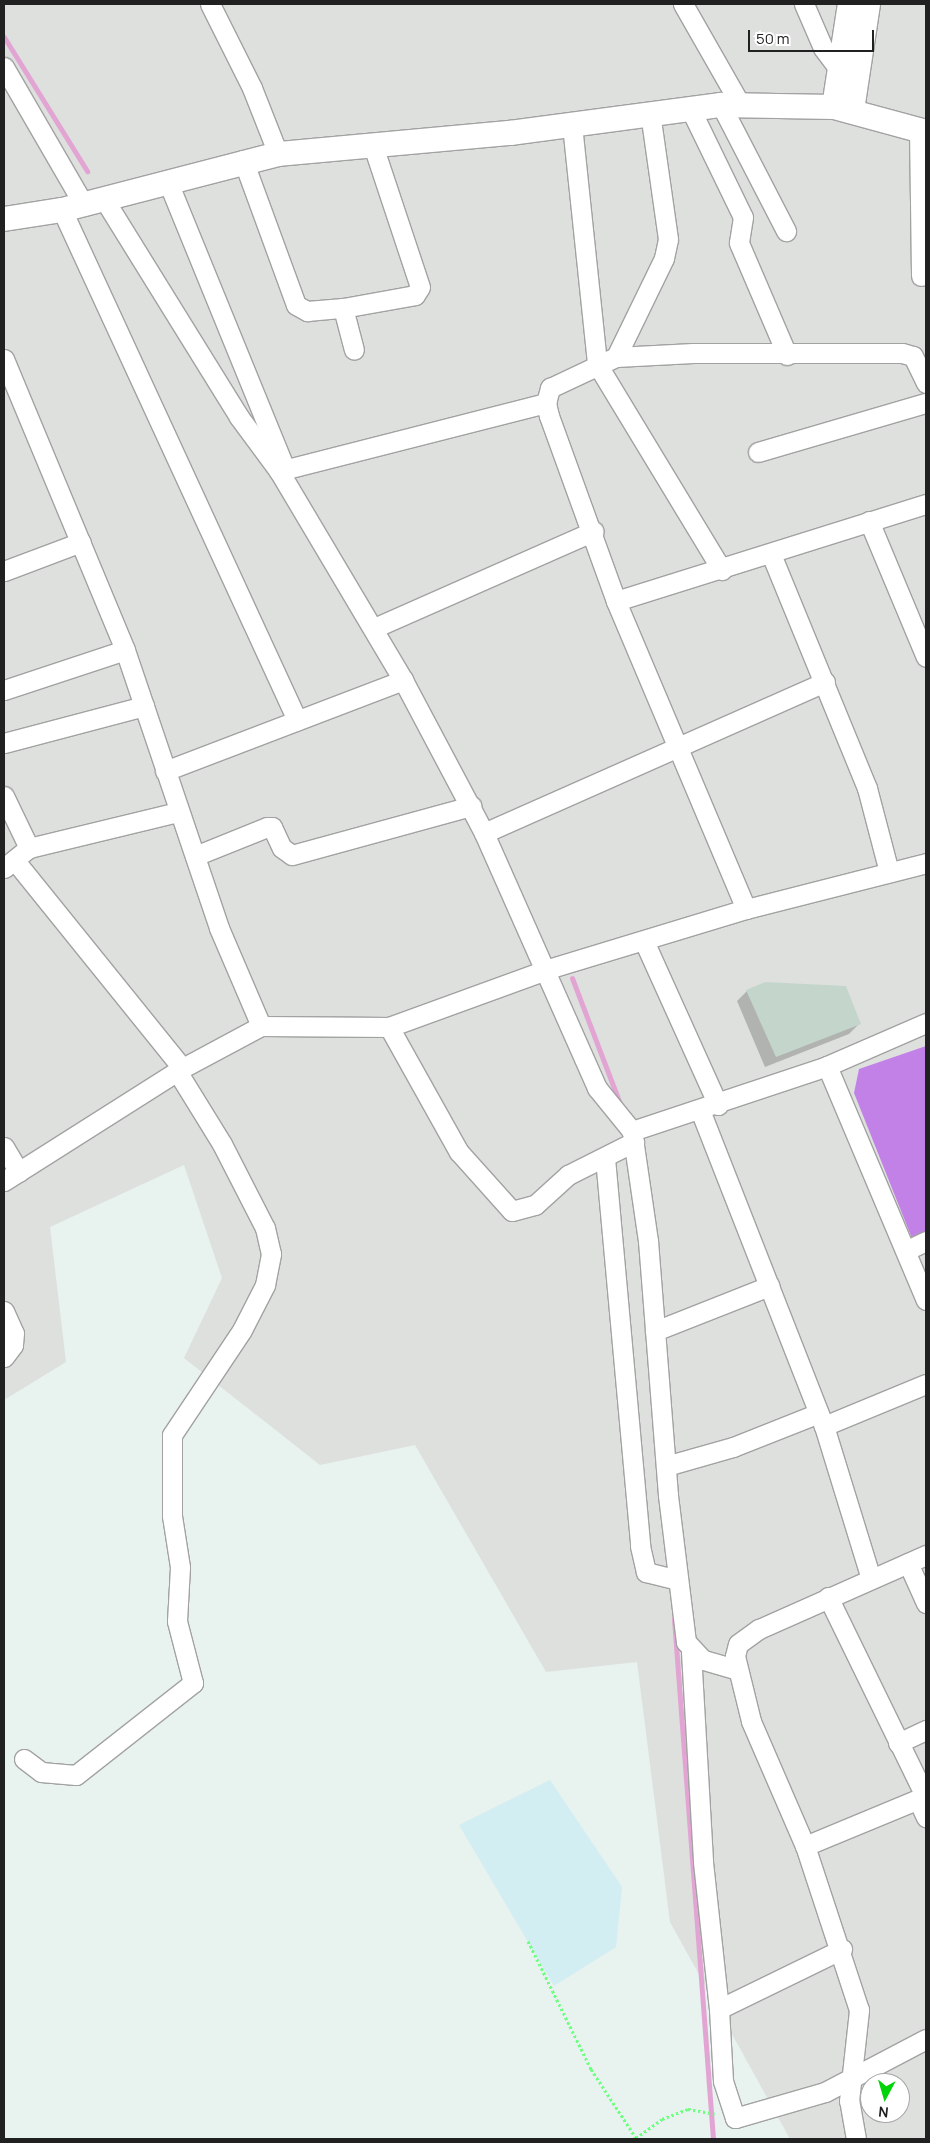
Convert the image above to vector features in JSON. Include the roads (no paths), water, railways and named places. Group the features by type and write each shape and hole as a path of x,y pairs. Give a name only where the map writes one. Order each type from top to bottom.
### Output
{"street":[{"path":"210,4 252,88 278,154"},
{"path":"684,4 786,231"},
{"path":"804,4 823,48 839,69"},
{"path":"843,108 839,69 850,4"},
{"path":"843,108 868,4"},
{"path":"4,67 83,204 239,417 282,470"},
{"path":"4,219 83,204 243,160 278,154 572,125 730,104 843,108 922,131 921,276"},
{"path":"690,108 743,217 739,243 787,355"},
{"path":"616,357 664,258 668,239 650,114"},
{"path":"572,125 597,364 722,570"},
{"path":"243,160 296,305 307,311 343,308 414,295 420,288 373,146"},
{"path":"168,182 282,470 404,680 471,806 548,969 597,1088 633,1136 655,1331 677,1580 691,1652 703,1862 718,2009 723,2081 735,2118 782,2107 852,2079 926,2039"},
{"path":"83,204 297,720"},
{"path":"343,308 354,350"},
{"path":"746,909 676,748 616,601 594,531 546,404 550,388 597,364 616,357 902,353 913,356 926,383"},
{"path":"4,359 12,399 81,542 125,650 178,812 261,1026"},
{"path":"758,452 926,403"},
{"path":"282,470 546,404"},
{"path":"616,601 722,570 926,504"},
{"path":"869,521 926,657"},
{"path":"374,628 594,531"},
{"path":"4,571 81,542"},
{"path":"772,554 867,788 889,872"},
{"path":"4,690 125,650"},
{"path":"165,771 404,680"},
{"path":"484,832 825,682"},
{"path":"4,743 144,706"},
{"path":"4,796 16,859 179,1070 222,1144 265,1228 271,1254 266,1285 242,1330 172,1435 172,1516 180,1567 177,1621 193,1683 76,1775 41,1772 24,1758"},
{"path":"195,856 267,827 272,827 282,848 292,854 471,806"},
{"path":"16,859 178,812"},
{"path":"4,1147 11,1176 179,1070 261,1026 389,1027 548,969 746,909 926,863"},
{"path":"644,941 709,1108 769,1286 822,1420 871,1579"},
{"path":"389,1027 459,1152 512,1211 535,1205 568,1175 604,1158 633,1136 827,1066 926,1023"},
{"path":"827,1066 907,1250 926,1300"},
{"path":"604,1158 640,1546 646,1572 677,1580"},
{"path":"907,1250 926,1241"},
{"path":"655,1331 769,1286"},
{"path":"4,1311 14,1332 14,1345 4,1357"},
{"path":"666,1466 822,1420 926,1384"},
{"path":"856,2139 849,2101 859,2010 842,1949 805,1846 765,1757 735,1669 738,1644 746,1636 828,1597 926,1555"},
{"path":"908,1563 926,1603"},
{"path":"828,1597 923,1797 926,1817"},
{"path":"691,1652 735,1669"},
{"path":"898,1743 926,1730"},
{"path":"805,1846 923,1797"},
{"path":"718,2009 842,1949"}],"waterway":[{"path":"4,37 87,171"},
{"path":"572,978 621,1106"},
{"path":"674,1619 713,2139"}]}
